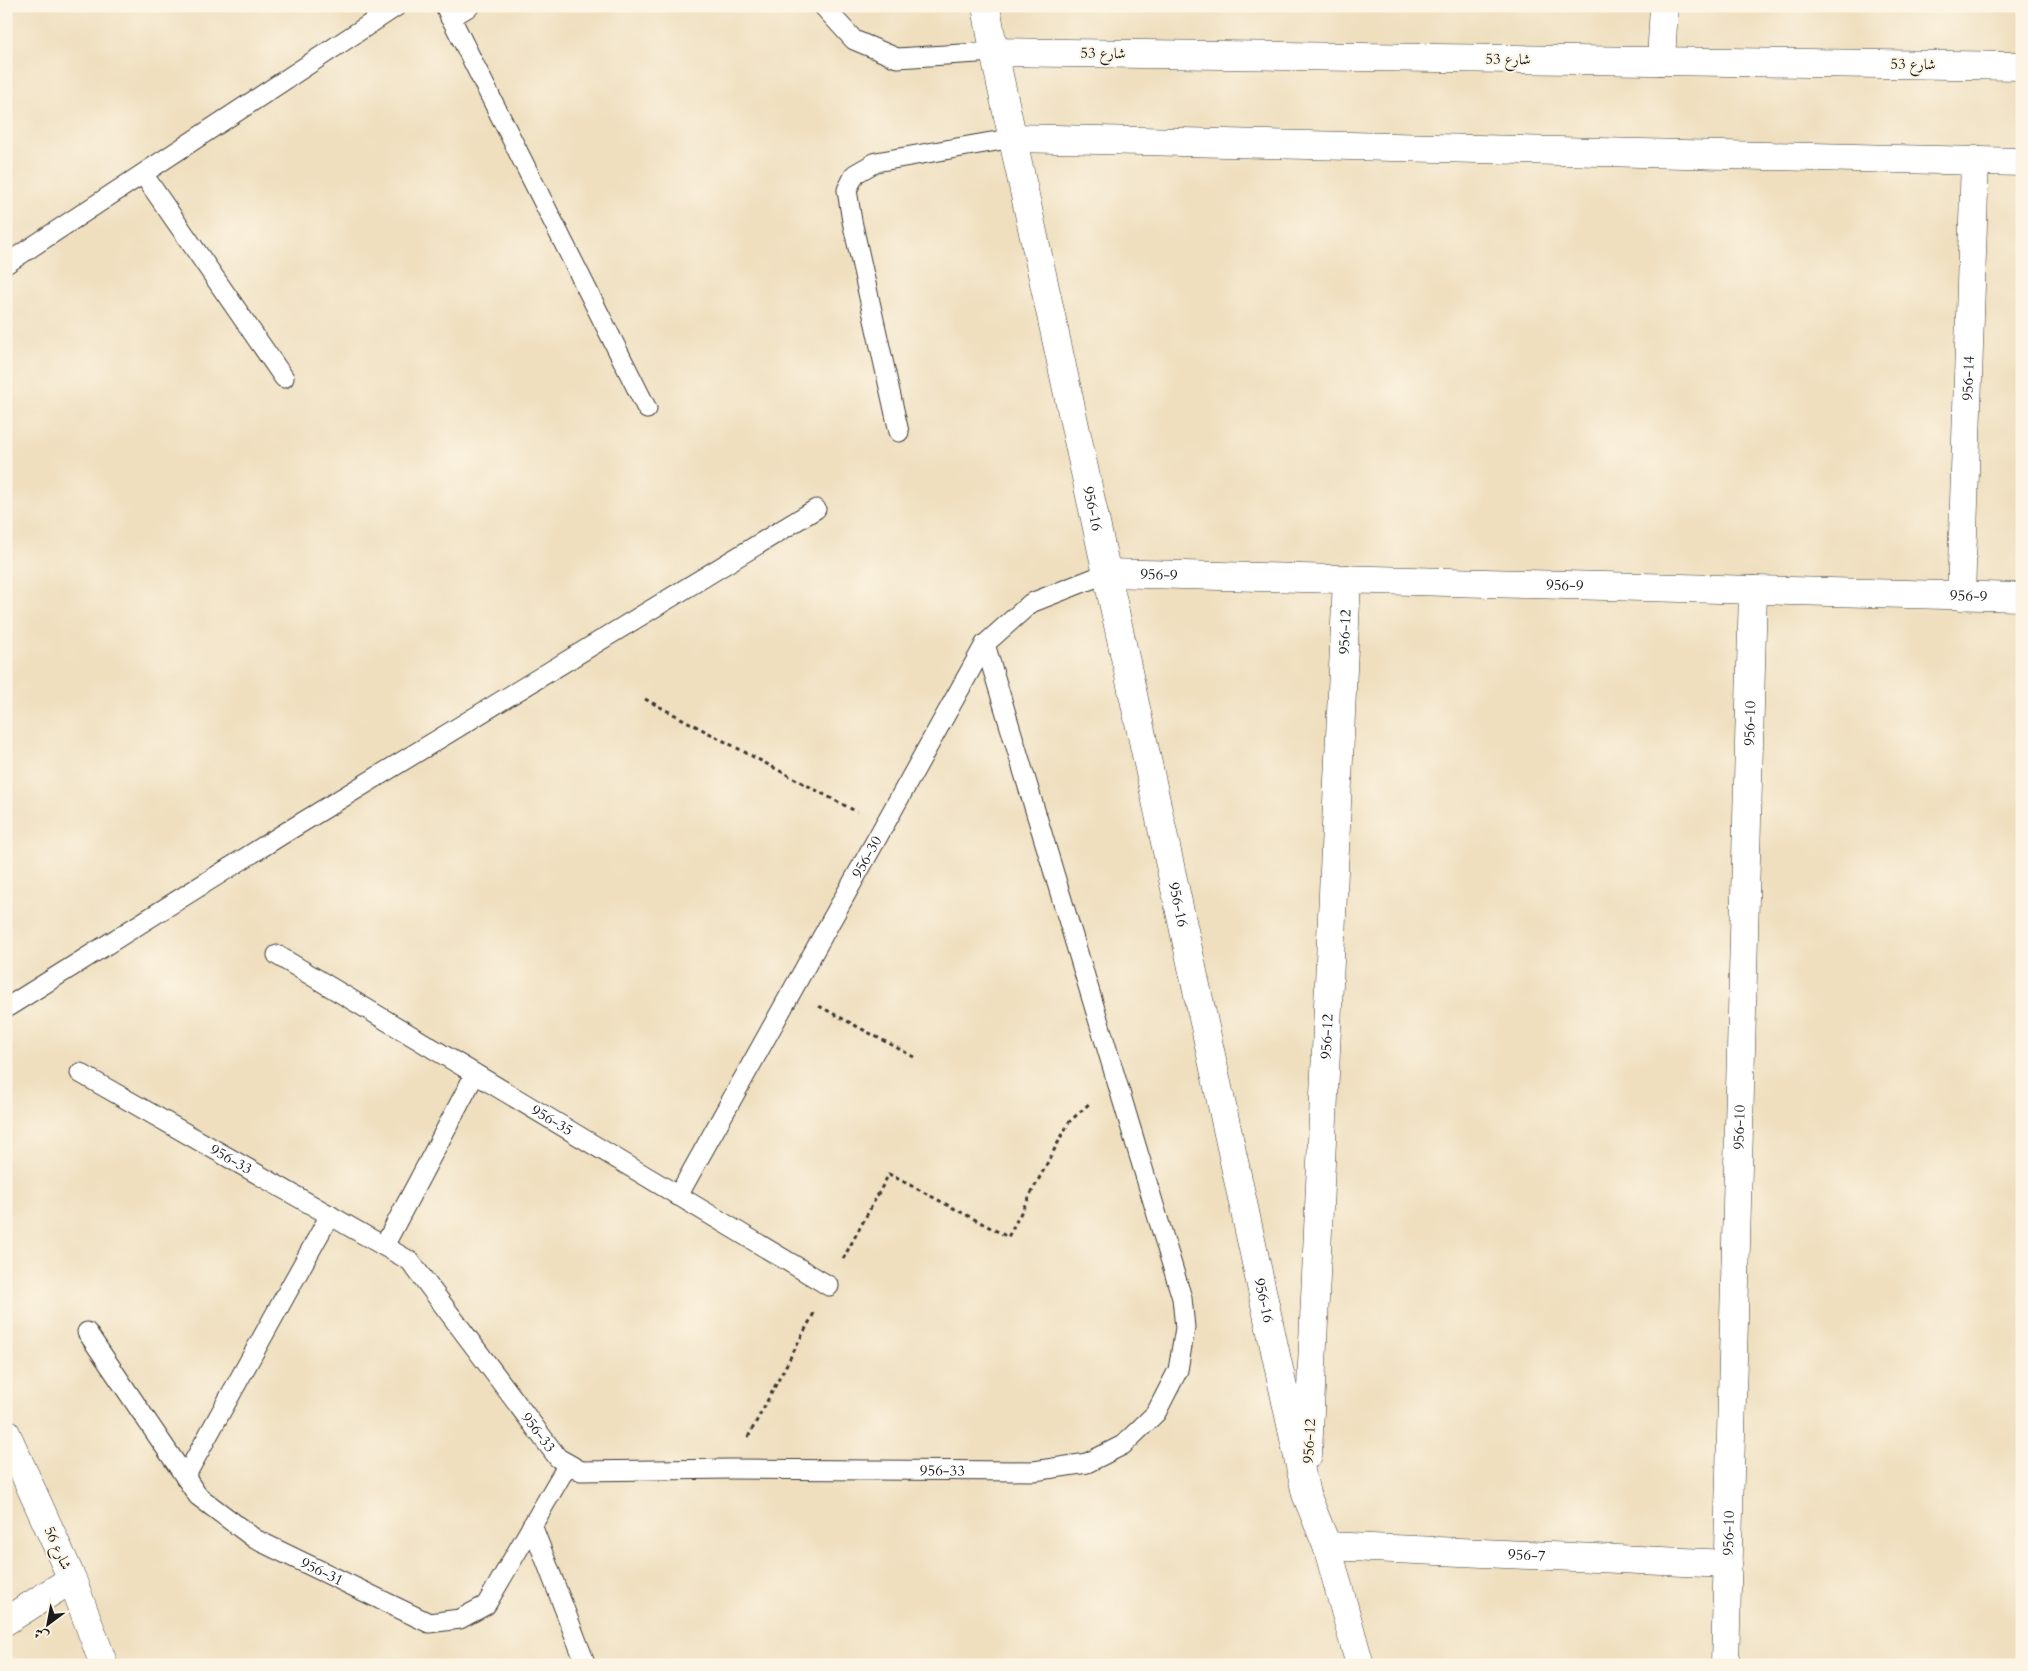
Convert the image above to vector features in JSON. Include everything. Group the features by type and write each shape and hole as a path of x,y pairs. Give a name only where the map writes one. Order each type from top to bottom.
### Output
{"street":[{"name":"956-16","path":"986,6 994,52 1306,1494 1327,1546 1360,1665"},
{"path":"1661,61 1664,6"},
{"name":"شارع 53","path":"994,52 2022,66"},
{"path":"1014,138 2022,162"},
{"name":"956-14","path":"1961,596 1975,160"},
{"name":"956-9","path":"1107,573 2022,598"},
{"name":"956-12","path":"1306,1494 1347,579"},
{"name":"956-10","path":"1725,1665 1753,590"},
{"name":"شارع 56","path":"6,1433 72,1578 104,1665"},
{"name":"956-7","path":"1327,1546 1728,1564"},
{"path":"6,1621 72,1578"}],"lane":[{"path":"6,264 397,6"},
{"path":"470,6 448,12 647,409"},
{"path":"823,6 854,40 897,58 994,52"},
{"path":"899,432 852,221 847,190 855,174 876,162 1014,138"},
{"path":"143,174 284,378"},
{"path":"6,1008 283,834 816,509"},
{"name":"956-30","path":"678,1196 985,644 1031,603 1107,573"},
{"name":"956-33","path":"80,1073 410,1261 558,1458 581,1471 731,1469 1034,1471 1087,1463 1123,1445 1156,1412 1178,1370 1185,1328 1182,1298 985,644"},
{"name":"956-35","path":"277,955 829,1286"},
{"path":"384,1246 475,1074"},
{"path":"185,1477 330,1215"},
{"name":"956-31","path":"87,1332 198,1496 255,1538 429,1623 460,1619 486,1605 568,1464"},
{"path":"532,1525 586,1665"}],"path":[{"path":"645,699 884,826"},
{"path":"792,992 914,1057"},
{"path":"731,1469 889,1174 1008,1237 1069,1122 1096,1097 1119,1088"}]}
